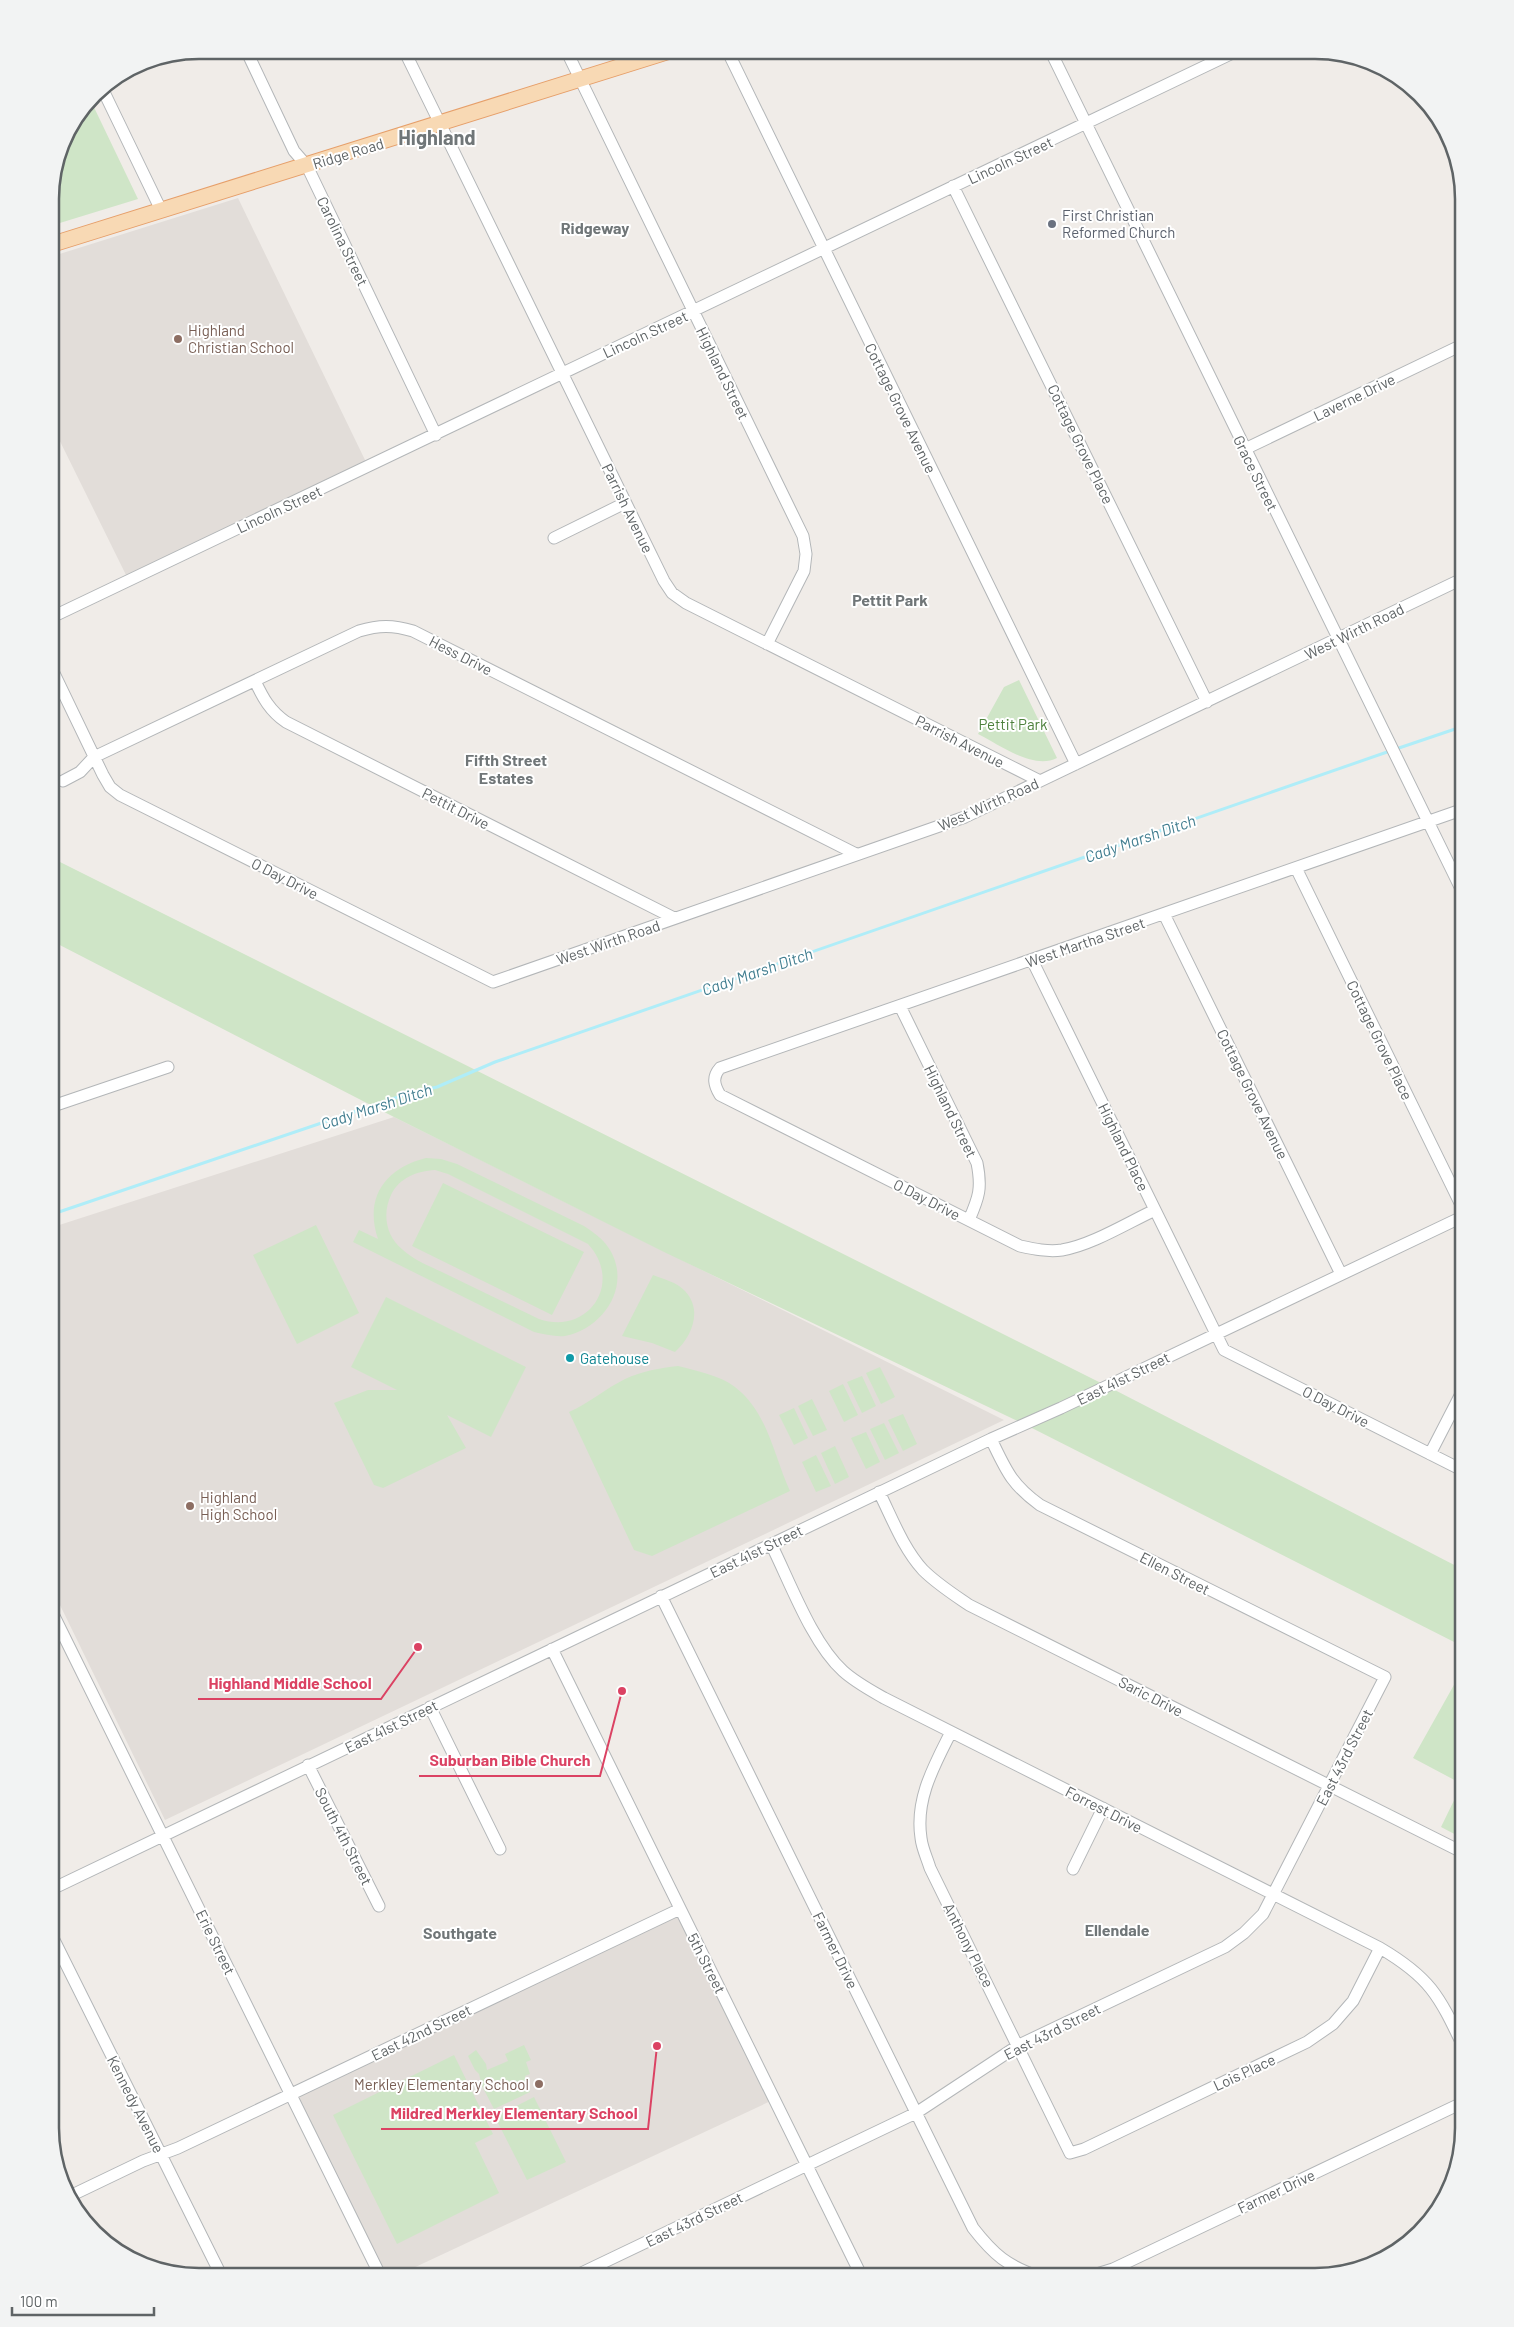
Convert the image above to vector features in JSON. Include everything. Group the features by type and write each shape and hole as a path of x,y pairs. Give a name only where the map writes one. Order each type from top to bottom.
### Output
{"main road":[{"name":"Ridge Road","path":"59,242 645,59"}],"street":[{"name":"Carolina Street","path":"250,59 294,151 307,166 436,435"},
{"name":"Parrish Avenue","path":"408,59 625,504 672,593 686,603 1040,781"},
{"name":"Highland Street","path":"570,59 803,536 806,554 804,571 767,644"},
{"name":"Cottage Grove Avenue","path":"731,59 823,250 1076,764"},
{"name":"Grace Street","path":"1054,59 1084,124 1455,876"},
{"name":"Lincoln Street","path":"59,614 1220,59"},
{"path":"105,94 161,210"},
{"name":"Cottage Grove Place","path":"954,186 1208,702"},
{"name":"Laverne Drive","path":"1245,449 1455,348"},
{"path":"554,538 625,504"},
{"name":"West Wirth Road","path":"492,982 965,817 1455,582"},
{"name":"Hess Drive","path":"63,781 80,772 94,757 359,631 376,625 396,626 413,631 856,854"},
{"name":"Pettit Drive","path":"254,681 269,708 286,722 674,918"},
{"name":"O Day Drive","path":"59,684 110,787 120,795 492,982"},
{"name":"West Martha Street","path":"714,1081 715,1073 720,1068 1455,812"},
{"name":"Cottage Grove Place","path":"1296,868 1455,1193"},
{"name":"Cottage Grove Avenue","path":"1164,914 1341,1274"},
{"name":"Highland Place","path":"1032,960 1215,1334"},
{"name":"Highland Street","path":"900,1006 977,1163 981,1182 979,1198 969,1220"},
{"path":"59,1105 168,1067"},
{"name":"O Day Drive","path":"714,1081 720,1095 1020,1246 1042,1250 1062,1250 1082,1244 1155,1210"},
{"name":"East 41st Street","path":"59,1886 879,1492 1061,1408 1455,1220"},
{"name":"O Day Drive","path":"1215,1334 1224,1350 1455,1466"},
{"path":"1430,1454 1455,1405"},
{"name":"Ellen Street","path":"991,1439 1009,1476 1021,1491 1040,1505 1385,1677"},
{"name":"Saric Drive","path":"879,1492 906,1546 923,1569 942,1586 969,1605 1455,1849"},
{"name":"Forrest Drive","path":"771,1544 813,1631 826,1652 842,1670 884,1698 1380,1948 1406,1964 1433,1989 1455,2029"},
{"name":"Farmer Drive","path":"661,1596 973,2228 990,2250 1015,2268"},
{"name":"Erie Street","path":"59,1626 377,2268"},
{"name":"5th Street","path":"552,1649 858,2268"},
{"name":"East 43rd Street","path":"593,2268 916,2113 1019,2045 1225,1948 1263,1914 1385,1677"},
{"path":"430,1707 500,1849"},
{"name":"Anthony Place","path":"951,1732 926,1783 920,1812 921,1839 930,1868 1019,2045 1070,2153"},
{"name":"South 4th Street","path":"308,1766 379,1906"},
{"path":"1073,1869 1103,1808"},
{"name":"East 42nd Street","path":"75,2194 291,2094 680,1909"},
{"name":"Lois Place","path":"1070,2153 1084,2149 1307,2042 1334,2024 1353,2001 1380,1948"},
{"name":"Kennedy Avenue","path":"59,1950 218,2268"},
{"name":"Farmer Drive","path":"1115,2268 1455,2106"}],"shaded area":[{"name":"Highland Christian School","path":"238,198 366,462 126,575 59,439 59,254"},
{"path":"394,1117 1004,1420 165,1820 59,1603 59,1225"},
{"name":"Merkley Elementary School","path":"680,1909 775,2099 413,2268 377,2268 291,2094"}],"green space":[{"path":"94,107 138,199 59,223 59,189 66,154 82,121"},
{"name":"Pettit Park","path":"1019,680 1057,758 1048,761 1027,759 1006,750 978,734 1004,687"},
{"path":"59,862 1107,1386 1455,1565 1455,1642 1024,1424 664,1252 394,1117 59,945"},
{"path":"426,1158 441,1159 457,1164 584,1226 597,1235 608,1247 615,1261 617,1275 616,1289 611,1302 603,1314 592,1324 565,1336 553,1336 534,1332 353,1242 359,1230 378,1239 374,1224 376,1198 381,1187 389,1177 399,1169","holes":["435,1170 448,1174 588,1244 598,1259 602,1275 601,1289 595,1302 586,1313 572,1320 557,1322 539,1319 424,1264 397,1245 389,1232 386,1217 388,1202 394,1189 409,1176 422,1172"]},
{"path":"443,1183 584,1252 552,1315 412,1246"},
{"path":"316,1225 359,1313 297,1344 253,1255"},
{"path":"653,1275 682,1288 690,1298 693,1306 694,1315 690,1331 675,1352 652,1343 622,1336"},
{"path":"386,1297 526,1367 491,1437 447,1415 466,1448 383,1488 374,1485 334,1403 368,1390 397,1390 351,1367"},
{"path":"678,1366 722,1379 746,1397 763,1422 790,1491 652,1556 634,1550 569,1412 631,1376 651,1370"},
{"path":"880,1367 895,1397 881,1404 866,1373"},
{"path":"862,1376 876,1406 862,1413 847,1382"},
{"path":"843,1384 858,1415 844,1422 829,1391"},
{"path":"812,1399 827,1430 813,1436 798,1406"},
{"path":"794,1408 808,1438 794,1445 779,1415"},
{"path":"903,1414 917,1444 903,1451 888,1420"},
{"path":"884,1423 899,1453 885,1460 870,1429"},
{"path":"866,1432 880,1462 866,1469 851,1438"},
{"path":"835,1446 849,1477 835,1484 821,1453"},
{"path":"816,1455 831,1486 816,1492 802,1462"},
{"path":"1455,1683 1455,1780 1413,1758"},
{"path":"1455,1798 1455,1834 1441,1827"},
{"path":"524,2045 531,2060 526,2062 530,2074 525,2076 530,2092 494,2109 482,2086 479,2074 468,2056 476,2050 486,2064 487,2070 508,2061 505,2054"},
{"path":"454,2055 493,2134 475,2143 499,2193 397,2244 333,2115"},
{"path":"534,2097 566,2162 527,2180 495,2117"}],"waterway":[{"name":"Cady Marsh Ditch","path":"1396,749 1455,729"},
{"name":"Cady Marsh Ditch","path":"59,1212 407,1094 437,1087 495,1062 1390,751"}],"place":[{"name":"First Christian Reformed Church","path":"1052,224"},
{"name":"Highland Christian School","path":"178,339"},
{"name":"Gatehouse","path":"570,1358"},
{"name":"Highland High School","path":"190,1506"},
{"name":"Highland Middle School","path":"418,1647"},
{"name":"Suburban Bible Church","path":"622,1691"},
{"name":"Mildred Merkley Elementary School","path":"657,2046"},
{"name":"Merkley Elementary School","path":"539,2084"}],"district":[{"name":"Highland","path":"437,137"},
{"name":"Ridgeway","path":"595,227"},
{"name":"Pettit Park","path":"890,599"},
{"name":"Fifth Street Estates","path":"506,768"},
{"name":"Ellendale","path":"1117,1929"},
{"name":"Southgate","path":"460,1932"}]}
